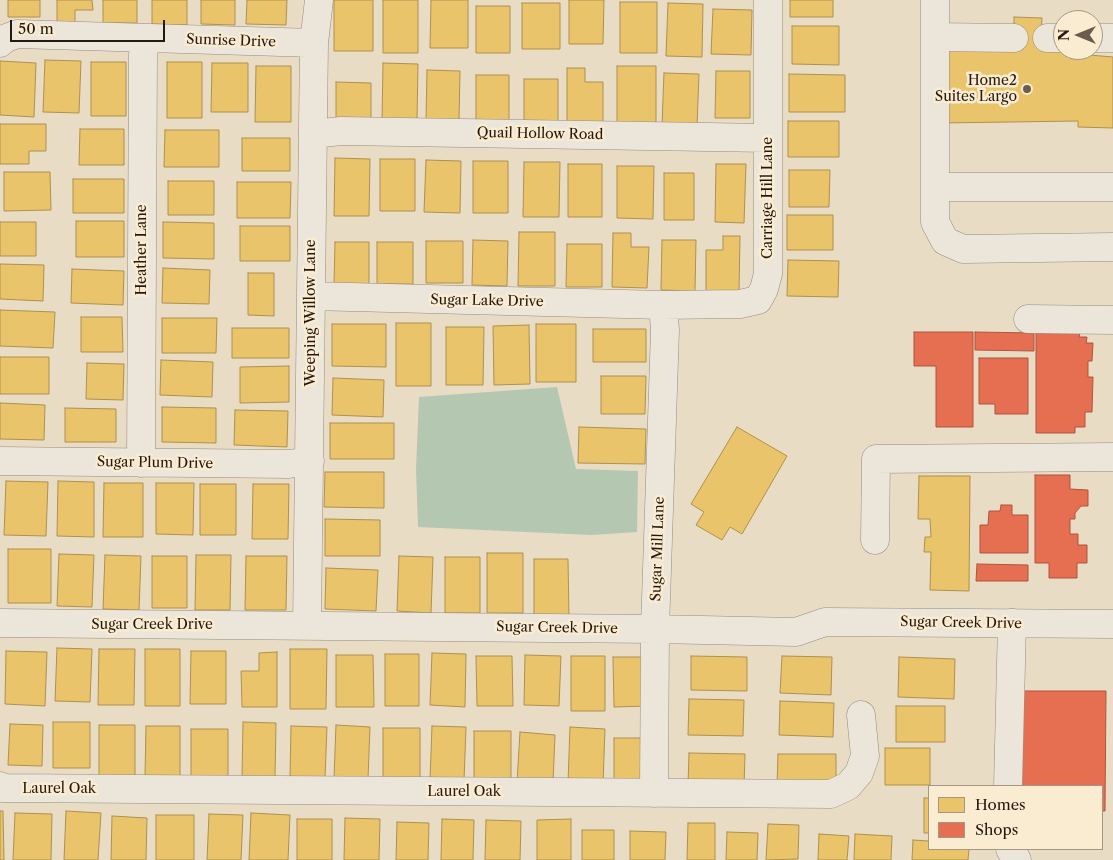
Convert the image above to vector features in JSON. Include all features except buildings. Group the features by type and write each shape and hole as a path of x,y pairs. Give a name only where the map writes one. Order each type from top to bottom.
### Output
{"street":[{"name":"Weeping Willow Lane","path":"307,626 314,43 319,0"},
{"name":"Carriage Hill Lane","path":"663,305 740,304 758,300 764,289 768,274 768,0"},
{"path":"935,0 935,222 945,241 963,249 1113,247"},
{"name":"Sunrise Drive","path":"0,43 4,39 17,34 314,43"},
{"path":"935,37 1014,38"},
{"name":"Heather Lane","path":"141,462 143,55 145,38"},
{"name":"Quail Hollow Road","path":"313,134 341,131 768,138"},
{"path":"935,187 1113,186"},
{"name":"Sugar Lake Drive","path":"311,296 663,305"},
{"name":"Sugar Mill Lane","path":"654,793 655,629 665,330 663,305"},
{"path":"1028,318 1113,320"},
{"path":"875,540 876,459 1113,457"},
{"name":"Sugar Plum Drive","path":"0,461 289,464 310,461"},
{"name":"Sugar Creek Drive","path":"0,623 796,632 824,622 1113,624"},
{"path":"1008,785 1012,623"},
{"name":"Laurel Oak","path":"1,787 831,794 848,786 859,773 865,756 861,715"}],"shaded area":[{"path":"557,387 576,469 638,471 637,532 591,535 418,527 416,469 419,397"}],"place":[{"name":"Home2 Suites Largo","path":"1027,89"}]}
